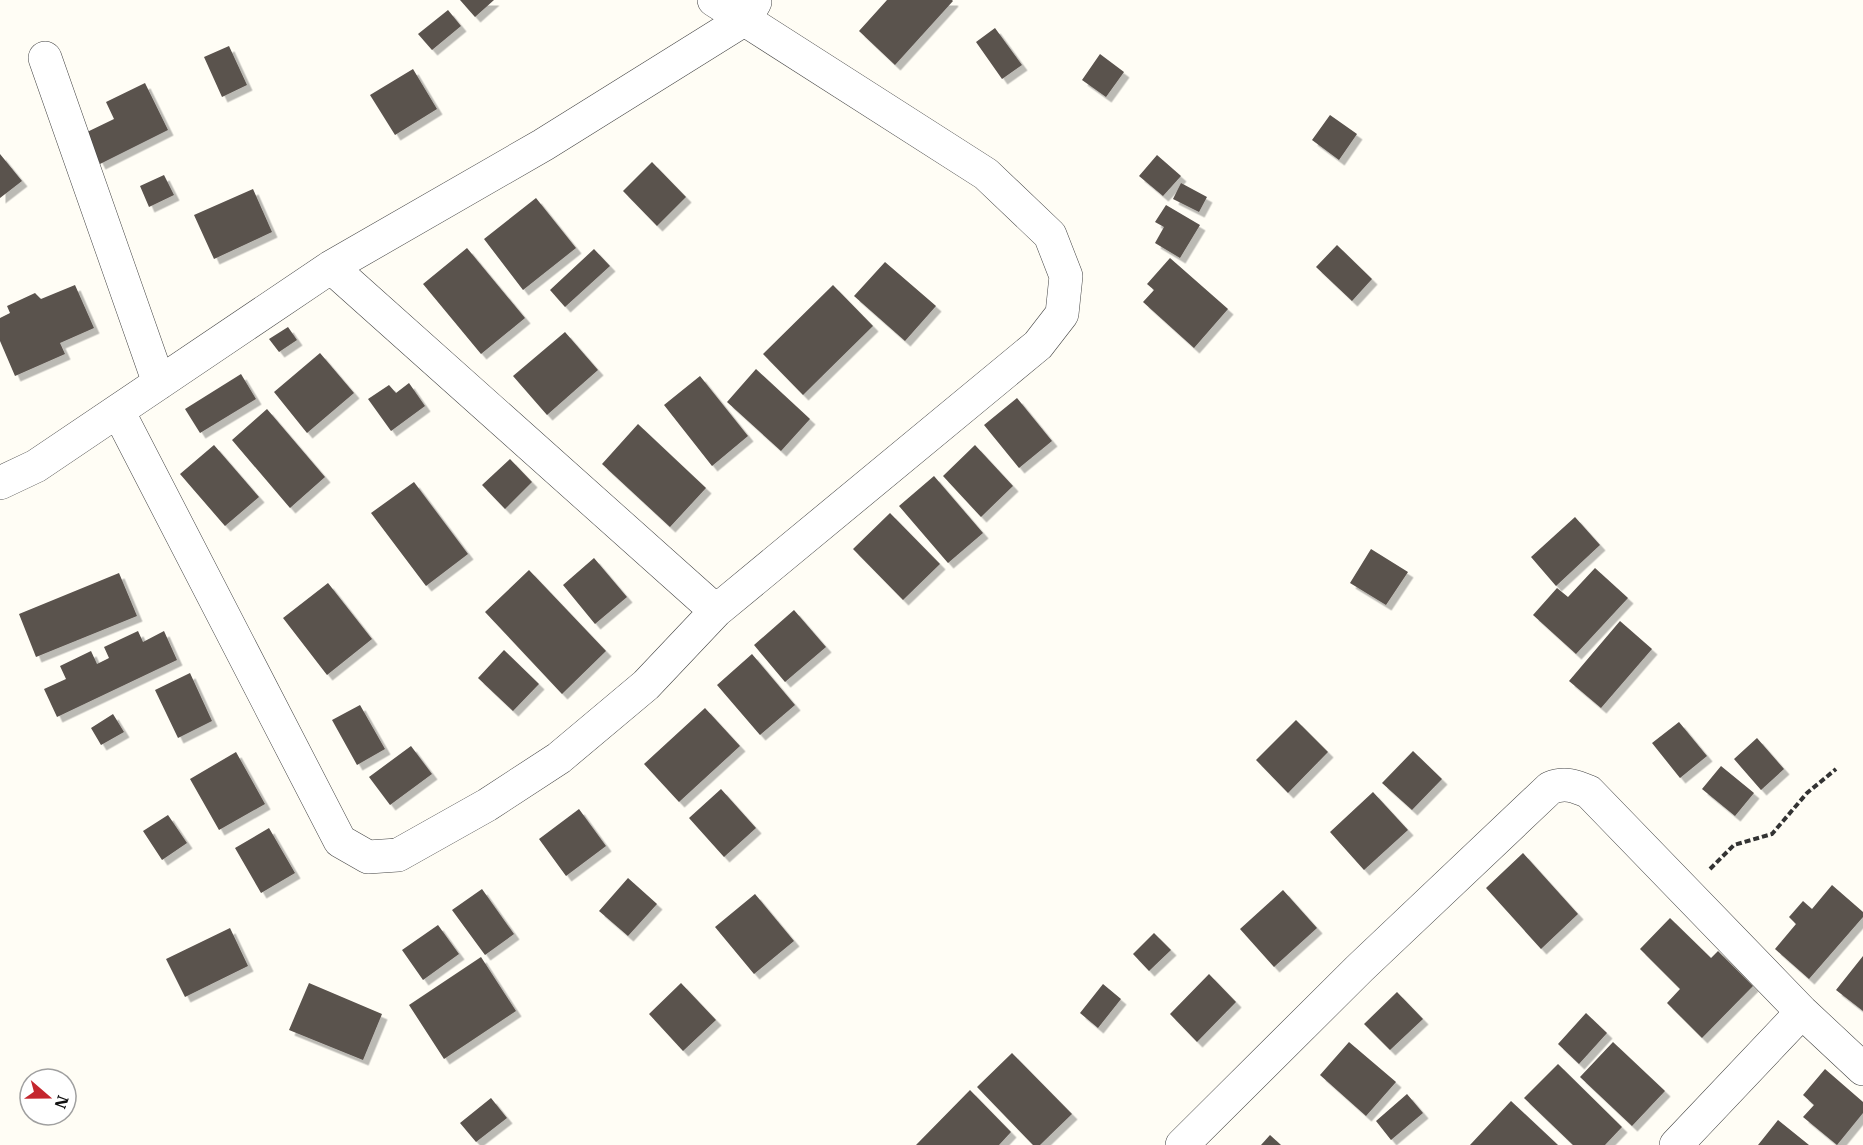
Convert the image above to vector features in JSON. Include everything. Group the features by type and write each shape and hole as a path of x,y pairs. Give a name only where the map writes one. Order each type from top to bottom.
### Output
{"street":[{"path":"118,411 340,841 368,857 398,855 487,805 559,758 646,686 716,611 1038,345 1062,314 1066,276 1050,235 986,174 751,10 714,0"},
{"path":"0,483 36,466 331,267 543,146 751,10"},
{"path":"45,58 159,383"},
{"path":"331,267 716,611"},
{"path":"1182,1145 1360,968 1550,788 1560,784 1589,792 1696,899 1802,1012 1863,1069"},
{"path":"1676,1145 1802,1012"}],"path":[{"path":"1696,899 1711,867 1734,845 1772,834 1807,793 1836,770"}],"building":[{"path":"460,0 494,0 475,17"},
{"path":"887,0 953,1 895,65 859,31"},
{"path":"448,10 461,26 432,50 418,34"},
{"path":"995,28 1022,65 1002,79 976,42"},
{"path":"229,46 247,85 222,97 204,57"},
{"path":"1100,54 1124,72 1106,97 1082,80"},
{"path":"413,69 437,109 395,135 370,95"},
{"path":"145,83 168,130 100,164 85,133 114,119 106,102"},
{"path":"1330,115 1357,134 1339,160 1312,140"},
{"path":"0,154 22,181 0,198"},
{"path":"1157,155 1181,176 1163,196 1139,176"},
{"path":"652,162 686,197 657,226 623,191"},
{"path":"164,175 174,195 149,207 140,186"},
{"path":"1181,183 1207,197 1199,212 1173,199"},
{"path":"253,189 272,232 214,259 194,215"},
{"path":"536,198 576,248 523,290 484,239"},
{"path":"1166,205 1200,225 1180,258 1155,243 1164,227 1155,222"},
{"path":"1337,245 1372,279 1352,301 1316,267"},
{"path":"467,248 525,318 481,354 423,284"},
{"path":"594,249 610,266 565,307 550,290"},
{"path":"1170,258 1228,309 1194,348 1143,302 1154,290 1147,284"},
{"path":"885,262 936,306 905,341 854,296"},
{"path":"75,285 94,328 60,343 65,354 15,376 0,341 0,318 10,313 7,306 35,293 41,299"},
{"path":"833,285 873,326 803,395 763,354"},
{"path":"288,327 297,340 279,352 269,339"},
{"path":"565,332 598,370 547,415 513,376"},
{"path":"320,353 354,393 307,433 274,392"},
{"path":"756,369 810,419 781,451 727,402"},
{"path":"241,374 256,399 200,433 185,409"},
{"path":"700,376 748,436 712,466 664,405"},
{"path":"409,383 425,406 391,431 368,399 389,385 396,393"},
{"path":"1017,398 1052,441 1019,468 984,425"},
{"path":"267,409 325,477 290,508 232,440"},
{"path":"638,424 706,488 670,527 602,464"},
{"path":"214,445 259,497 225,526 180,474"},
{"path":"975,445 1013,486 981,517 943,476"},
{"path":"510,459 532,482 505,509 482,485"},
{"path":"934,476 983,533 948,563 899,506"},
{"path":"414,482 468,554 426,586 371,513"},
{"path":"890,513 940,564 903,600 853,549"},
{"path":"1575,517 1600,545 1556,586 1531,557"},
{"path":"1371,549 1408,572 1386,605 1350,583"},
{"path":"594,558 627,597 595,624 563,585"},
{"path":"1595,568 1628,598 1576,654 1533,615 1557,588 1568,597"},
{"path":"529,570 606,651 562,694 485,612"},
{"path":"119,573 137,616 36,657 19,614"},
{"path":"328,583 372,639 327,675 283,618"},
{"path":"794,610 826,647 785,682 754,645"},
{"path":"1620,621 1652,649 1601,708 1569,681"},
{"path":"138,631 143,642 164,631 177,660 57,717 44,689 66,679 60,666 91,651 97,664 109,658 104,647"},
{"path":"504,650 539,684 513,711 478,678"},
{"path":"752,654 795,705 760,735 717,685"},
{"path":"190,673 212,721 178,738 155,690"},
{"path":"360,705 385,749 357,765 332,720"},
{"path":"705,708 740,746 679,802 644,764"},
{"path":"113,714 124,732 101,745 91,728"},
{"path":"1296,720 1328,752 1288,793 1256,760"},
{"path":"1679,722 1707,756 1680,778 1652,743"},
{"path":"1757,738 1784,769 1761,790 1734,759"},
{"path":"411,746 432,774 390,805 369,777"},
{"path":"1413,751 1442,779 1412,810 1382,783"},
{"path":"236,752 265,804 219,830 190,779"},
{"path":"1721,766 1754,793 1735,816 1702,789"},
{"path":"721,789 756,828 724,857 689,818"},
{"path":"1373,792 1408,830 1364,870 1330,832"},
{"path":"579,809 606,846 566,876 539,839"},
{"path":"168,815 187,843 162,860 143,831"},
{"path":"269,828 295,873 261,893 235,848"},
{"path":"1523,853 1578,914 1541,949 1486,888"},
{"path":"628,878 657,904 628,936 599,911"},
{"path":"1832,885 1863,912 1863,917 1809,979 1775,949 1796,924 1789,917 1803,901 1812,909"},
{"path":"482,889 514,934 485,955 452,910"},
{"path":"1283,890 1317,928 1274,967 1240,929"},
{"path":"755,894 794,941 754,974 715,927"},
{"path":"1670,918 1711,958 1718,951 1753,986 1702,1038 1667,1003 1680,989 1640,949"},
{"path":"438,925 459,954 423,980 402,950"},
{"path":"230,928 248,966 185,997 166,959"},
{"path":"1154,933 1171,950 1149,971 1133,954"},
{"path":"1863,956 1863,1011 1836,990"},
{"path":"481,957 516,1011 444,1059 409,1005"},
{"path":"1209,974 1236,1002 1197,1042 1170,1014"},
{"path":"309,983 382,1014 363,1060 289,1030"},
{"path":"681,983 716,1020 683,1051 649,1014"},
{"path":"1103,984 1121,999 1098,1028 1080,1013"},
{"path":"1397,992 1423,1019 1390,1050 1364,1024"},
{"path":"1586,1013 1607,1033 1579,1064 1558,1044"},
{"path":"1349,1042 1396,1082 1366,1116 1320,1075"},
{"path":"1613,1042 1665,1091 1632,1126 1580,1077"},
{"path":"1012,1053 1072,1114 1040,1145 1033,1145 977,1087"},
{"path":"1558,1064 1622,1127 1605,1145 1573,1145 1524,1098"},
{"path":"1825,1069 1863,1102 1863,1113 1837,1145 1803,1117 1814,1105 1803,1095"},
{"path":"970,1090 1011,1132 999,1145 916,1145"},
{"path":"1407,1094 1423,1113 1391,1140 1376,1121"},
{"path":"491,1098 507,1118 476,1142 460,1123"},
{"path":"1511,1101 1558,1145 1470,1145"},
{"path":"1778,1120 1809,1145 1758,1145"},
{"path":"1270,1135 1281,1145 1261,1145"}]}
